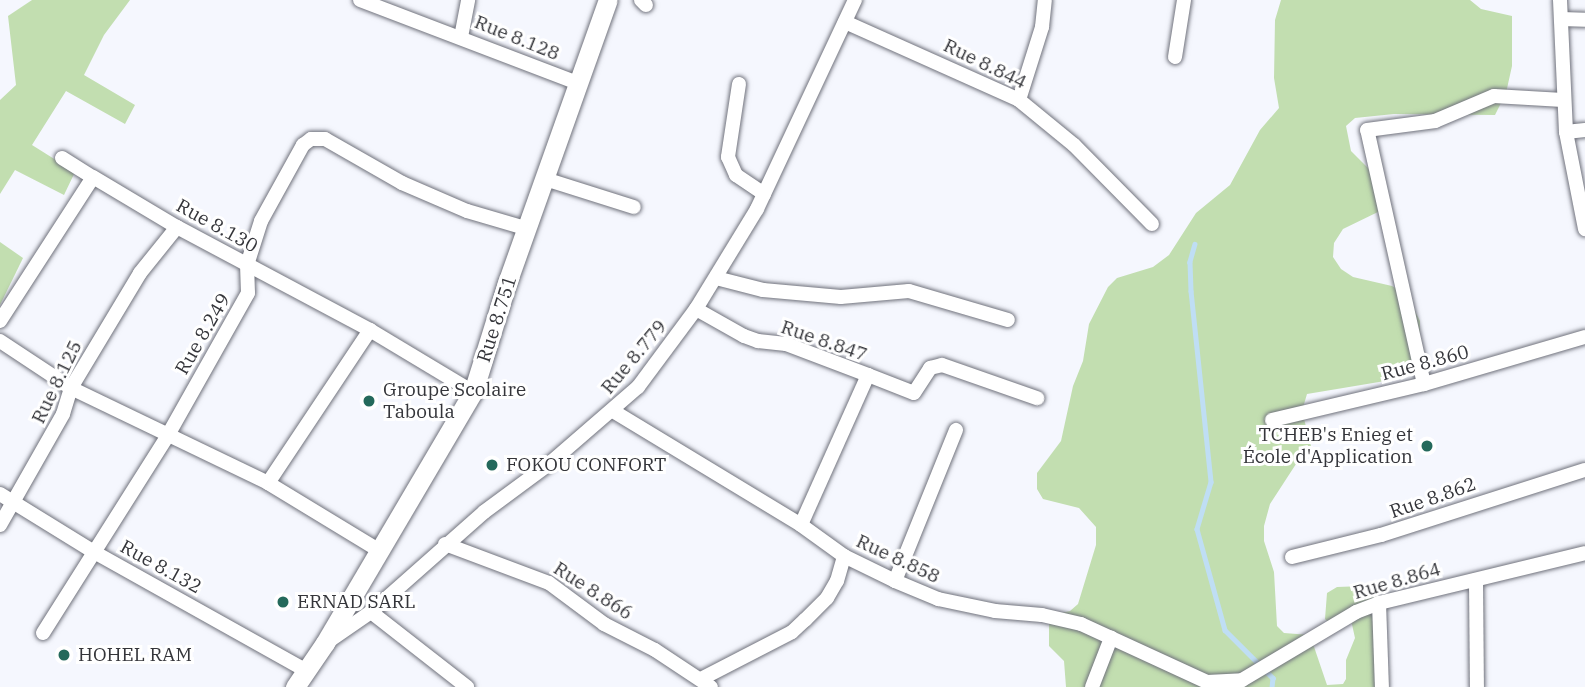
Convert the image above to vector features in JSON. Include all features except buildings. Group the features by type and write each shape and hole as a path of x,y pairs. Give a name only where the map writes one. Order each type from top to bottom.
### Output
{"main road":[{"name":"Rue 8.751","path":"295,687 325,643 473,392 608,0"}],"street":[{"name":"Rue 8.128","path":"360,0 580,84"},
{"path":"461,37 468,0"},
{"name":"Rue 8.779","path":"325,643 371,612 446,544 613,411 638,387 696,309 764,194 855,0"},
{"path":"1019,100 1042,27 1045,0"},
{"path":"1175,57 1184,0"},
{"path":"1560,0 1566,132 1585,229"},
{"path":"1561,19 1585,20"},
{"name":"Rue 8.844","path":"845,22 1019,100 1074,145 1152,224"},
{"path":"739,84 728,157 736,176 764,194"},
{"path":"1424,384 1367,130 1435,121 1494,96 1563,100"},
{"path":"1566,132 1585,130"},
{"name":"Rue 8.249","path":"43,634 168,435 248,293 247,265 261,221 303,145 311,139 325,139 402,183 467,211 528,229"},
{"name":"Rue 8.130","path":"62,158 177,227 370,330 473,392"},
{"path":"0,321 93,177"},
{"path":"545,179 634,206"},
{"name":"Rue 8.125","path":"0,525 7,498 63,414 71,388 139,273 177,227"},
{"path":"716,278 763,290 841,297 909,291 1008,320"},
{"name":"Rue 8.847","path":"696,309 744,336 758,341 786,344 868,375 802,525"},
{"path":"268,483 370,330"},
{"name":"Rue 8.860","path":"1272,420 1424,384 1585,337"},
{"path":"0,341 71,388 268,483 380,551"},
{"path":"868,375 914,393 930,369 942,365 1037,398"},
{"name":"Rue 8.858","path":"613,411 802,525 844,556 895,581 938,599 1082,624 1194,677"},
{"path":"895,581 956,430"},
{"name":"Rue 8.862","path":"1292,557 1381,535 1585,470"},
{"name":"Rue 8.132","path":"7,498 94,552 305,670"},
{"name":"Rue 8.866","path":"446,544 549,583 604,624 655,650 706,683"},
{"name":"Rue 8.864","path":"1194,677 1225,683 1242,680 1345,618 1379,603 1585,553"},
{"path":"706,683 792,632 806,620 832,590 844,556"},
{"path":"1476,580 1477,687"},
{"path":"1379,603 1382,687"},
{"path":"371,612 467,687"},
{"path":"1092,687 1111,638"}],"green space":[{"path":"32,0 130,0 104,35 84,75 135,105 125,124 66,91 32,145 75,172 64,195 15,170 0,194 0,100 16,85 8,16"},
{"path":"1281,0 1470,0 1481,9 1512,16 1512,66 1506,93 1495,115 1394,114 1355,118 1346,126 1351,151 1383,183 1380,211 1343,229 1334,243 1333,257 1341,269 1353,277 1392,286 1407,295 1420,321 1420,347 1409,370 1391,380 1307,394 1302,411 1312,450 1296,464 1270,504 1264,526 1264,541 1274,572 1277,626 1284,633 1310,635 1327,685 1343,684 1346,679 1346,660 1355,638 1351,620 1329,623 1325,619 1327,593 1337,587 1364,586 1374,591 1378,598 1374,630 1375,687 1066,687 1064,661 1049,646 1049,624 1053,615 1070,611 1078,604 1096,545 1096,527 1079,508 1043,499 1037,489 1037,473 1061,441 1073,386 1083,361 1089,324 1108,287 1117,278 1153,267 1169,255 1196,213 1230,185 1260,130 1279,108 1274,78 1275,20"},
{"path":"0,242 23,258 0,305"}],"waterway":[{"path":"1195,244 1190,262 1191,291 1211,482 1197,529 1225,630 1273,678 1272,687"}],"place":[{"name":"Groupe Scolaire Taboula","path":"369,401"},
{"name":"TCHEB's Enieg et École d'Application","path":"1427,446"},
{"name":"FOKOU CONFORT","path":"492,465"},
{"name":"ERNAD SARL","path":"283,602"},
{"name":"HOHEL RAM","path":"64,655"}]}
